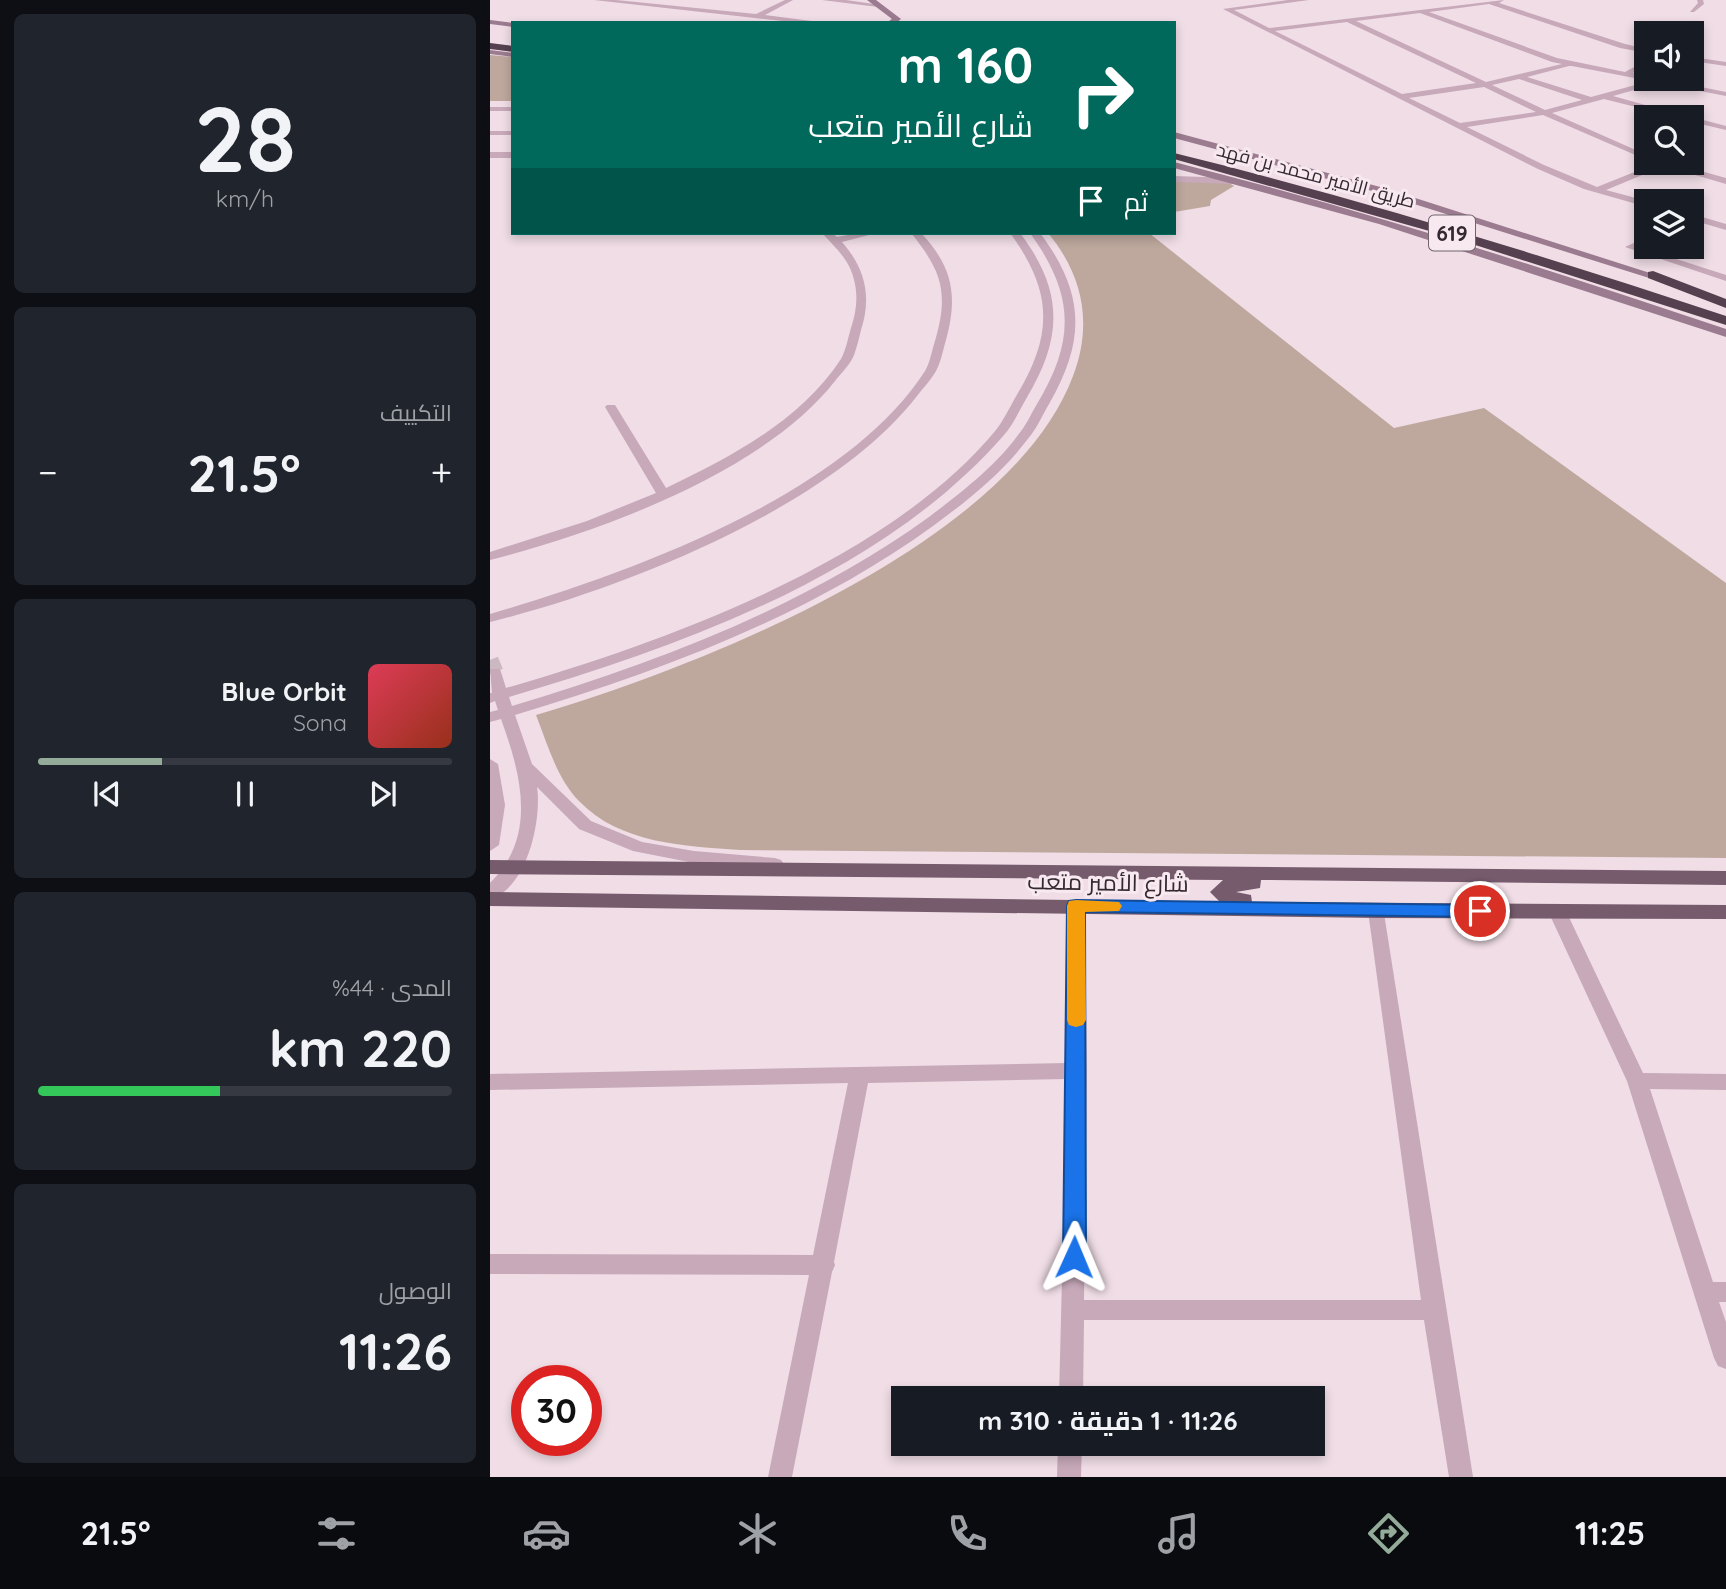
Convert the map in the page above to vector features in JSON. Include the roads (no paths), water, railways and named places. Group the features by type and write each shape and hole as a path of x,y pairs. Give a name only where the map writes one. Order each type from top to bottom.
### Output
{"highway":[{"path":"490,32 511,34"},
{"path":"490,44 511,47"},
{"name":"طريق الأمير محمد بن فهد","path":"1176,145 1232,158 1459,223 1726,304"},
{"name":"طريق الأمير محمد بن فهد","path":"1176,156 1271,180 1473,239 1726,321"},
{"path":"1653,275 1726,304"}],"main road":[{"path":"874,2 897,19 894,21"},
{"path":"490,22 511,25"},
{"path":"490,52 511,55"},
{"path":"1176,136 1380,190 1653,275"},
{"path":"1176,165 1245,182 1479,250 1726,333"},
{"name":"شارع الأمير متعب","path":"490,867 1726,878"},
{"path":"1377,911 1236,899 1223,896 1220,892 1226,886 1242,883 1522,876"},
{"name":"شارع الأمير متعب","path":"490,899 1377,911 1726,912"}],"street":[{"path":"597,0 805,21"},
{"path":"757,16 790,0"},
{"path":"825,0 874,2"},
{"path":"1306,0 1226,9 1541,167 1598,190 1634,200"},
{"path":"1692,11 1701,4 1700,0"},
{"path":"1267,30 1493,1 1623,46 1634,47"},
{"path":"1420,11 1570,64 1634,77"},
{"path":"712,21 728,13"},
{"path":"1348,20 1543,113 1634,152"},
{"path":"1704,59 1726,62"},
{"path":"1400,97 1483,85 1570,64"},
{"path":"1624,75 1634,69"},
{"path":"1521,77 1591,100"},
{"path":"1457,126 1543,113 1634,88"},
{"path":"1704,90 1726,94"},
{"path":"1604,97 1636,105"},
{"path":"490,107 511,106"},
{"path":"1704,122 1726,128"},
{"path":"490,133 511,133"},
{"path":"490,155 511,155"},
{"path":"1704,174 1725,180"},
{"path":"1598,190 1634,175"},
{"path":"1176,179 1245,182"},
{"path":"1704,221 1726,228"},
{"path":"831,236 850,235"},
{"path":"490,618 620,577 732,528 796,492 873,438 924,380 939,353 947,325 948,298 941,269 917,235"},
{"path":"495,697 606,663 684,634 763,599 859,548 956,478 1009,421 1030,390 1044,357 1050,324 1047,293 1035,260 1016,235"},
{"path":"498,715 604,682 699,647 780,610 879,556 978,484 1032,424 1053,392 1066,358 1071,324 1068,292 1054,258 1037,235"},
{"path":"490,555 568,531 663,495 721,466 800,413 839,372 858,337 863,301 855,267 831,236"},
{"path":"1667,259 1726,278"},
{"path":"611,407 663,495"},
{"path":"495,672 498,715 540,791 585,825 639,847 694,857 836,870"},
{"path":"490,765 498,790 498,818 490,845"},
{"path":"490,892 515,867 540,791"},
{"path":"1072,1386 1077,1071 1076,906"},
{"path":"1377,911 1433,1310 1461,1477"},
{"path":"1557,911 1637,1081 1715,1292 1726,1358"},
{"path":"490,1082 1077,1071"},
{"path":"780,1477 824,1265 859,1076"},
{"path":"1637,1081 1726,1082"},
{"path":"490,1264 824,1265"},
{"path":"1074,1310 1433,1310"},
{"path":"1069,1477 1070,1456"}],"tunnel":[{"path":"490,660 495,672"}]}
